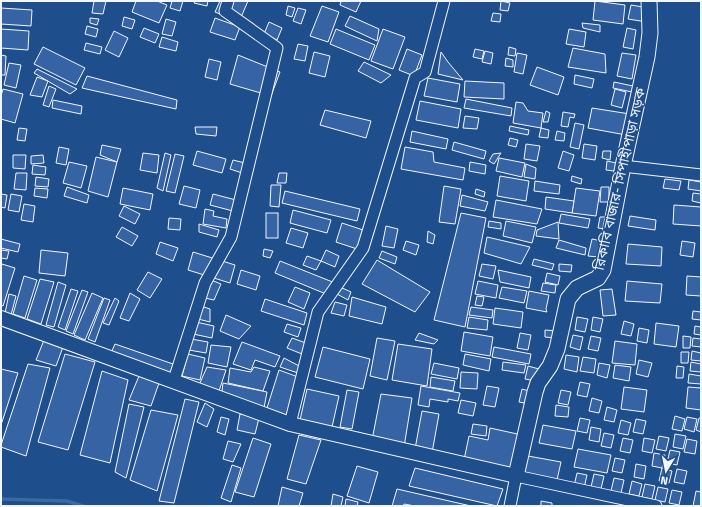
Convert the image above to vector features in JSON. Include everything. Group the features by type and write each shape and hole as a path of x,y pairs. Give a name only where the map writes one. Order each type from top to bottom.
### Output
{"main road":[{"name":"রিকাবি বাজার- সিপাহীপাড়া সড়ক","path":"516,476 535,392 538,383 554,358 568,299 576,288 598,278 603,270 623,166 647,58 650,33 649,1"}],"street":[{"path":"174,380 205,283 231,237 277,48 225,11 228,1"},
{"path":"290,424 318,312 363,248 415,78 425,72 444,1"},
{"path":"623,166 701,175"},
{"path":"1,318 174,380 290,424 516,476 656,506"},
{"path":"510,506 516,476"}],"building":[{"path":"94,1 106,1 103,14 92,13"},
{"path":"136,1 157,1 167,5 159,23 132,12"},
{"path":"172,1 183,1 180,11 170,8"},
{"path":"195,1 208,1 207,6 194,3"},
{"path":"220,1 248,1 239,22 215,12"},
{"path":"341,1 361,1 356,12 340,5"},
{"path":"501,1 510,3 508,11 500,10"},
{"path":"595,1 625,5 623,24 593,20"},
{"path":"631,5 649,8 647,22 628,19"},
{"path":"288,6 295,8 292,17 286,15"},
{"path":"322,6 339,12 328,42 310,36"},
{"path":"1,8 32,10 31,26 1,24"},
{"path":"298,8 306,10 301,24 293,21"},
{"path":"493,13 501,14 500,22 491,21"},
{"path":"350,16 379,29 377,41 345,26"},
{"path":"124,17 135,20 132,29 122,26"},
{"path":"90,18 99,19 97,25 90,23"},
{"path":"215,18 240,27 235,40 210,32"},
{"path":"166,19 176,22 172,36 162,34"},
{"path":"269,22 282,28 277,40 264,34"},
{"path":"582,23 600,25 600,32 583,28"},
{"path":"87,26 98,29 96,37 85,34"},
{"path":"144,28 159,34 155,43 140,37"},
{"path":"627,28 636,30 633,49 623,47"},
{"path":"1,29 29,31 28,50 1,48"},
{"path":"336,29 375,45 369,60 330,44"},
{"path":"383,29 405,37 393,69 371,61"},
{"path":"569,29 586,32 584,47 566,44"},
{"path":"114,31 128,38 119,57 105,50"},
{"path":"162,37 178,42 176,51 159,47"},
{"path":"86,43 102,47 100,54 84,50"},
{"path":"298,44 308,46 305,61 294,59"},
{"path":"43,47 85,68 76,85 34,64"},
{"path":"509,47 516,49 515,56 508,55"},
{"path":"573,48 605,54 606,73 568,67"},
{"path":"407,49 422,55 414,76 399,70"},
{"path":"475,49 484,51 482,59 473,57"},
{"path":"485,51 493,53 491,64 482,62"},
{"path":"314,52 330,56 325,77 309,73"},
{"path":"441,52 448,62 463,80 438,74"},
{"path":"517,53 527,55 523,74 514,72"},
{"path":"622,53 636,55 632,79 617,76"},
{"path":"1,55 6,56 5,75 1,75"},
{"path":"238,55 280,72 271,96 230,84"},
{"path":"506,58 513,60 513,67 505,66"},
{"path":"209,59 221,62 217,80 205,77"},
{"path":"364,62 391,75 381,83 358,71"},
{"path":"9,63 21,65 16,88 4,85"},
{"path":"537,67 564,77 558,95 530,85"},
{"path":"37,69 77,89 70,94 34,73"},
{"path":"575,75 594,79 592,88 574,84"},
{"path":"87,76 177,100 176,109 82,88"},
{"path":"37,77 48,81 42,97 30,95"},
{"path":"428,78 460,84 457,102 424,96"},
{"path":"465,81 504,83 504,99 464,97"},
{"path":"614,82 633,86 632,92 613,88"},
{"path":"49,86 56,89 49,107 43,105"},
{"path":"3,89 23,94 15,123 1,119 1,96"},
{"path":"615,89 626,92 622,108 611,105"},
{"path":"466,99 512,108 511,116 464,108"},
{"path":"53,100 82,106 81,114 52,108"},
{"path":"420,101 461,109 458,128 416,120"},
{"path":"516,102 523,103 528,111 543,113 541,128 513,123"},
{"path":"592,108 630,114 626,135 588,128"},
{"path":"325,110 371,121 366,138 320,125"},
{"path":"546,111 550,113 548,122 543,122"},
{"path":"563,112 575,114 574,118 570,117 568,127 561,126"},
{"path":"465,116 479,118 477,129 463,128"},
{"path":"575,123 584,125 579,149 570,147"},
{"path":"510,126 529,130 528,135 509,131"},
{"path":"195,127 217,127 216,136 196,134"},
{"path":"19,128 27,129 25,141 17,140"},
{"path":"541,128 549,130 548,138 539,137"},
{"path":"412,131 448,139 446,149 410,142"},
{"path":"557,131 565,133 564,141 555,140"},
{"path":"510,138 518,140 516,147 508,145"},
{"path":"454,142 486,151 484,159 452,150"},
{"path":"526,144 540,146 537,161 524,159"},
{"path":"584,144 597,146 595,160 582,158"},
{"path":"102,145 121,149 117,162 100,155"},
{"path":"59,147 69,149 66,165 56,163"},
{"path":"405,147 433,152 434,162 465,168 463,180 401,169"},
{"path":"197,151 226,159 222,173 193,165"},
{"path":"563,151 574,155 569,171 558,168"},
{"path":"603,151 611,151 610,160 602,158"},
{"path":"143,153 159,155 157,173 140,170"},
{"path":"165,153 171,155 163,191 157,188"},
{"path":"501,153 494,164 489,161 493,154"},
{"path":"175,154 184,156 175,193 166,191"},
{"path":"13,155 26,155 25,169 13,168"},
{"path":"43,155 44,163 31,164 31,156"},
{"path":"96,157 117,162 108,197 88,191"},
{"path":"499,158 525,163 522,177 496,171"},
{"path":"233,160 245,163 242,173 230,169"},
{"path":"607,161 616,163 614,171 606,170"},
{"path":"69,162 87,166 81,188 63,183"},
{"path":"470,162 486,165 485,174 469,171"},
{"path":"526,164 536,168 535,179 524,177"},
{"path":"33,165 46,167 45,175 32,174"},
{"path":"16,173 27,173 26,190 14,189"},
{"path":"279,173 287,173 286,183 277,183"},
{"path":"500,176 529,181 526,201 497,196"},
{"path":"572,176 582,179 581,184 571,181"},
{"path":"36,177 49,179 48,187 35,186"},
{"path":"665,179 681,181 679,190 663,188"},
{"path":"689,180 701,182 701,191 688,189"},
{"path":"535,181 560,185 559,194 534,191"},
{"path":"271,185 281,185 279,207 270,206"},
{"path":"184,186 200,190 196,208 179,204"},
{"path":"444,186 461,189 455,224 439,222"},
{"path":"67,187 89,195 87,203 64,196"},
{"path":"601,187 609,187 609,202 600,202"},
{"path":"35,188 48,189 47,198 34,196"},
{"path":"123,188 153,194 150,210 120,204"},
{"path":"576,188 600,191 596,216 572,213"},
{"path":"476,189 485,192 484,197 475,194"},
{"path":"285,191 360,209 357,221 282,203"},
{"path":"693,193 701,194 701,203 692,201"},
{"path":"1,194 7,195 5,208 1,207"},
{"path":"11,194 22,196 19,212 8,210"},
{"path":"213,194 236,200 233,211 210,205"},
{"path":"462,195 488,202 485,211 460,206"},
{"path":"546,197 574,201 572,213 545,209"},
{"path":"496,200 542,209 537,224 493,217"},
{"path":"24,204 35,206 33,222 21,220"},
{"path":"674,205 701,207 701,226 673,224"},
{"path":"124,206 140,214 135,224 119,216"},
{"path":"205,209 214,211 213,216 227,219 226,228 203,224"},
{"path":"293,210 331,220 327,233 290,223"},
{"path":"266,213 278,213 278,238 266,238"},
{"path":"461,213 486,218 465,327 434,320"},
{"path":"561,214 590,219 588,228 559,223"},
{"path":"630,216 656,220 655,230 628,226"},
{"path":"600,217 608,217 605,229 598,228"},
{"path":"169,218 181,219 180,230 168,229"},
{"path":"489,221 501,223 501,229 488,227"},
{"path":"506,221 536,227 532,243 503,236"},
{"path":"558,222 559,239 536,236 537,230"},
{"path":"342,223 363,230 357,249 336,242"},
{"path":"199,224 219,230 217,237 199,232"},
{"path":"386,226 398,229 394,248 382,246"},
{"path":"122,227 138,236 132,246 116,237"},
{"path":"291,228 308,233 303,248 286,243"},
{"path":"428,231 435,235 433,244 427,242"},
{"path":"487,237 530,247 521,264 484,253"},
{"path":"1,239 20,244 18,252 1,248"},
{"path":"592,239 602,241 598,257 588,256"},
{"path":"559,240 586,248 585,255 556,248"},
{"path":"406,241 419,245 416,255 403,250"},
{"path":"682,241 695,243 693,257 680,255"},
{"path":"160,242 178,248 173,261 156,254"},
{"path":"628,244 662,247 661,266 626,264"},
{"path":"264,249 273,251 270,258 263,256"},
{"path":"1,250 9,251 7,259 1,258"},
{"path":"41,250 68,253 65,276 39,273"},
{"path":"326,250 339,256 335,267 321,261"},
{"path":"382,251 397,257 395,264 379,258"},
{"path":"193,252 235,265 230,283 188,270"},
{"path":"307,256 321,261 316,270 303,265"},
{"path":"534,259 554,264 552,270 532,265"},
{"path":"377,260 430,292 415,312 362,284"},
{"path":"280,261 335,283 326,294 275,273"},
{"path":"2,264 15,268 3,306 1,305"},
{"path":"482,264 496,266 493,279 479,276"},
{"path":"559,264 572,265 571,272 559,271"},
{"path":"241,270 260,276 256,290 237,284"},
{"path":"498,270 531,277 529,288 500,282"},
{"path":"148,272 162,279 150,298 137,290"},
{"path":"547,273 560,276 558,285 545,282"},
{"path":"24,276 37,280 25,318 13,314"},
{"path":"687,276 701,277 701,296 686,295"},
{"path":"40,279 54,282 41,324 27,319"},
{"path":"211,280 221,284 214,300 205,298"},
{"path":"478,281 498,285 496,298 475,294"},
{"path":"627,281 662,284 660,303 625,301"},
{"path":"58,282 66,285 54,327 46,325"},
{"path":"543,283 556,285 555,293 541,291"},
{"path":"295,287 310,293 304,309 288,302"},
{"path":"340,287 351,292 348,300 337,294"},
{"path":"502,287 527,291 524,303 499,298"},
{"path":"71,289 78,291 65,330 58,327"},
{"path":"612,289 616,315 603,316 600,290"},
{"path":"82,290 88,292 73,334 66,331"},
{"path":"529,291 549,295 546,309 547,312 526,308"},
{"path":"92,293 103,298 85,340 74,335"},
{"path":"130,293 140,299 129,321 120,318"},
{"path":"9,294 16,296 11,315 5,313"},
{"path":"477,296 484,297 482,306 475,305"},
{"path":"352,297 386,307 382,324 349,316"},
{"path":"104,298 110,300 95,342 88,339"},
{"path":"115,298 119,301 109,325 103,323"},
{"path":"265,299 307,313 304,325 261,311"},
{"path":"335,302 347,305 344,316 331,313"},
{"path":"201,306 210,309 210,322 198,319"},
{"path":"471,307 493,310 492,318 469,315"},
{"path":"495,308 523,312 521,328 493,324"},
{"path":"693,311 701,312 701,320 692,319"},
{"path":"226,315 251,326 239,339 220,331"},
{"path":"469,317 488,320 487,330 467,328"},
{"path":"577,317 588,319 585,332 575,330"},
{"path":"593,317 603,319 600,332 591,330"},
{"path":"624,321 634,324 631,336 621,334"},
{"path":"196,322 214,326 212,338 193,334"},
{"path":"656,323 679,326 676,347 654,344"},
{"path":"287,324 301,328 298,337 284,332"},
{"path":"695,326 701,327 701,335 694,334"},
{"path":"639,328 649,330 647,343 637,341"},
{"path":"545,330 558,331 557,338 545,337"},
{"path":"464,332 493,337 490,356 461,351"},
{"path":"419,333 438,340 434,344 415,340"},
{"path":"520,333 531,335 528,350 517,348"},
{"path":"573,335 583,337 580,350 570,347"},
{"path":"591,336 601,338 598,351 588,349"},
{"path":"683,336 691,337 690,348 683,348"},
{"path":"292,338 306,343 302,354 287,348"},
{"path":"377,338 395,341 387,380 370,376"},
{"path":"693,338 701,339 701,347 692,346"},
{"path":"191,339 208,342 206,353 189,350"},
{"path":"44,340 63,347 56,366 36,360"},
{"path":"615,341 637,344 635,365 612,363"},
{"path":"242,342 280,356 275,367 255,360 251,370 233,364"},
{"path":"115,344 173,364 170,374 111,353"},
{"path":"398,344 432,349 427,386 392,380"},
{"path":"211,345 231,347 227,367 208,363"},
{"path":"323,347 370,359 363,389 315,377"},
{"path":"494,347 531,354 529,364 492,357"},
{"path":"692,351 701,353 701,361 691,360"},
{"path":"681,352 689,352 688,363 681,363"},
{"path":"65,354 95,362 68,450 38,442"},
{"path":"188,354 205,358 200,380 182,376"},
{"path":"465,354 491,359 489,371 463,365"},
{"path":"566,355 579,357 577,372 564,369"},
{"path":"583,357 596,359 594,373 580,371"},
{"path":"284,358 301,367 298,373 280,367"},
{"path":"639,360 652,363 648,377 636,374"},
{"path":"503,362 526,365 524,373 502,370"},
{"path":"691,362 701,364 701,372 690,371"},
{"path":"434,363 459,368 457,379 431,374"},
{"path":"599,363 610,365 607,378 597,375"},
{"path":"28,364 50,368 26,456 1,447 1,445"},
{"path":"615,365 631,367 629,381 613,378"},
{"path":"528,366 539,369 536,381 525,379"},
{"path":"677,366 684,367 683,378 676,378"},
{"path":"207,367 226,370 219,391 199,385"},
{"path":"254,367 270,371 263,391 228,383 230,368 251,372"},
{"path":"1,369 18,373 1,425"},
{"path":"279,370 298,377 288,416 266,411"},
{"path":"102,371 128,380 110,463 80,455"},
{"path":"461,372 478,373 477,389 460,388"},
{"path":"689,374 701,376 701,384 688,383"},
{"path":"139,376 159,383 151,406 129,400"},
{"path":"431,377 455,381 453,391 430,387"},
{"path":"580,382 590,384 587,397 577,395"},
{"path":"223,383 267,392 264,408 221,399"},
{"path":"421,386 460,393 458,401 448,399 448,402 430,399 429,407 418,405"},
{"path":"487,386 499,388 495,407 483,405"},
{"path":"624,387 647,390 644,412 621,409"},
{"path":"688,387 701,388 701,410 686,408"},
{"path":"307,389 339,396 332,427 300,420"},
{"path":"522,389 532,392 529,404 519,402"},
{"path":"347,390 359,392 352,429 340,427"},
{"path":"561,390 571,392 568,405 558,403"},
{"path":"381,394 412,398 404,447 372,440"},
{"path":"592,398 602,401 599,413 589,411"},
{"path":"185,399 199,402 174,503 159,501"},
{"path":"461,400 476,403 473,416 458,413"},
{"path":"205,403 214,409 207,427 197,422"},
{"path":"129,404 144,407 126,478 115,472"},
{"path":"556,405 569,407 568,417 555,416"},
{"path":"607,407 617,410 614,422 604,420"},
{"path":"151,410 178,415 157,491 130,480"},
{"path":"422,411 439,414 432,453 415,449"},
{"path":"240,414 259,418 255,434 237,430"},
{"path":"675,416 685,419 682,431 672,429"},
{"path":"221,417 229,419 225,435 217,432"},
{"path":"687,417 697,419 694,432 684,429"},
{"path":"580,418 590,420 587,433 577,431"},
{"path":"699,418 701,418 701,432 696,430"},
{"path":"636,419 646,421 643,434 633,432"},
{"path":"621,420 631,423 628,435 618,433"},
{"path":"473,424 487,426 486,436 471,434"},
{"path":"543,425 576,431 572,449 539,443"},
{"path":"591,427 601,429 599,442 589,440"},
{"path":"490,428 522,435 515,470 464,460 469,436 488,440"},
{"path":"604,433 614,435 611,448 601,446"},
{"path":"675,434 686,436 683,449 673,447"},
{"path":"299,435 321,440 306,484 287,479"},
{"path":"659,436 669,438 666,451 656,449"},
{"path":"253,438 271,444 254,497 235,492"},
{"path":"623,438 633,440 630,453 620,451"},
{"path":"644,438 655,440 652,453 642,451"},
{"path":"687,439 697,441 695,454 684,452"},
{"path":"228,441 241,444 233,462 223,459"},
{"path":"578,449 611,455 607,473 574,467"},
{"path":"670,450 680,452 677,465 667,463"},
{"path":"654,453 665,455 662,468 652,466"},
{"path":"528,456 561,462 557,480 524,474"},
{"path":"615,458 625,460 622,473 612,471"},
{"path":"636,464 646,466 644,479 634,477"},
{"path":"232,465 241,468 231,502 221,498"},
{"path":"357,466 378,472 369,503 347,496"},
{"path":"415,468 503,489 497,506 409,486"},
{"path":"662,468 672,471 669,483 659,481"},
{"path":"677,469 687,471 684,484 674,482"},
{"path":"577,473 587,475 584,488 574,486"},
{"path":"594,474 604,476 601,489 591,487"},
{"path":"614,478 624,480 621,493 611,491"},
{"path":"632,481 642,484 639,496 629,494"},
{"path":"645,484 655,486 652,499 642,497"},
{"path":"282,487 303,493 299,506 278,506"},
{"path":"658,487 668,489 665,502 655,500"},
{"path":"397,489 471,506 415,506 404,504 403,506 392,506"},
{"path":"672,490 682,492 679,505 669,503"},
{"path":"696,491 701,492 701,506 693,506"},
{"path":"333,494 343,497 341,506 331,506"},
{"path":"346,499 358,502 357,506 345,506"},
{"path":"541,501 552,503 552,506 541,506"}],"waterway":[{"path":"1,499 67,501 83,506"}]}
